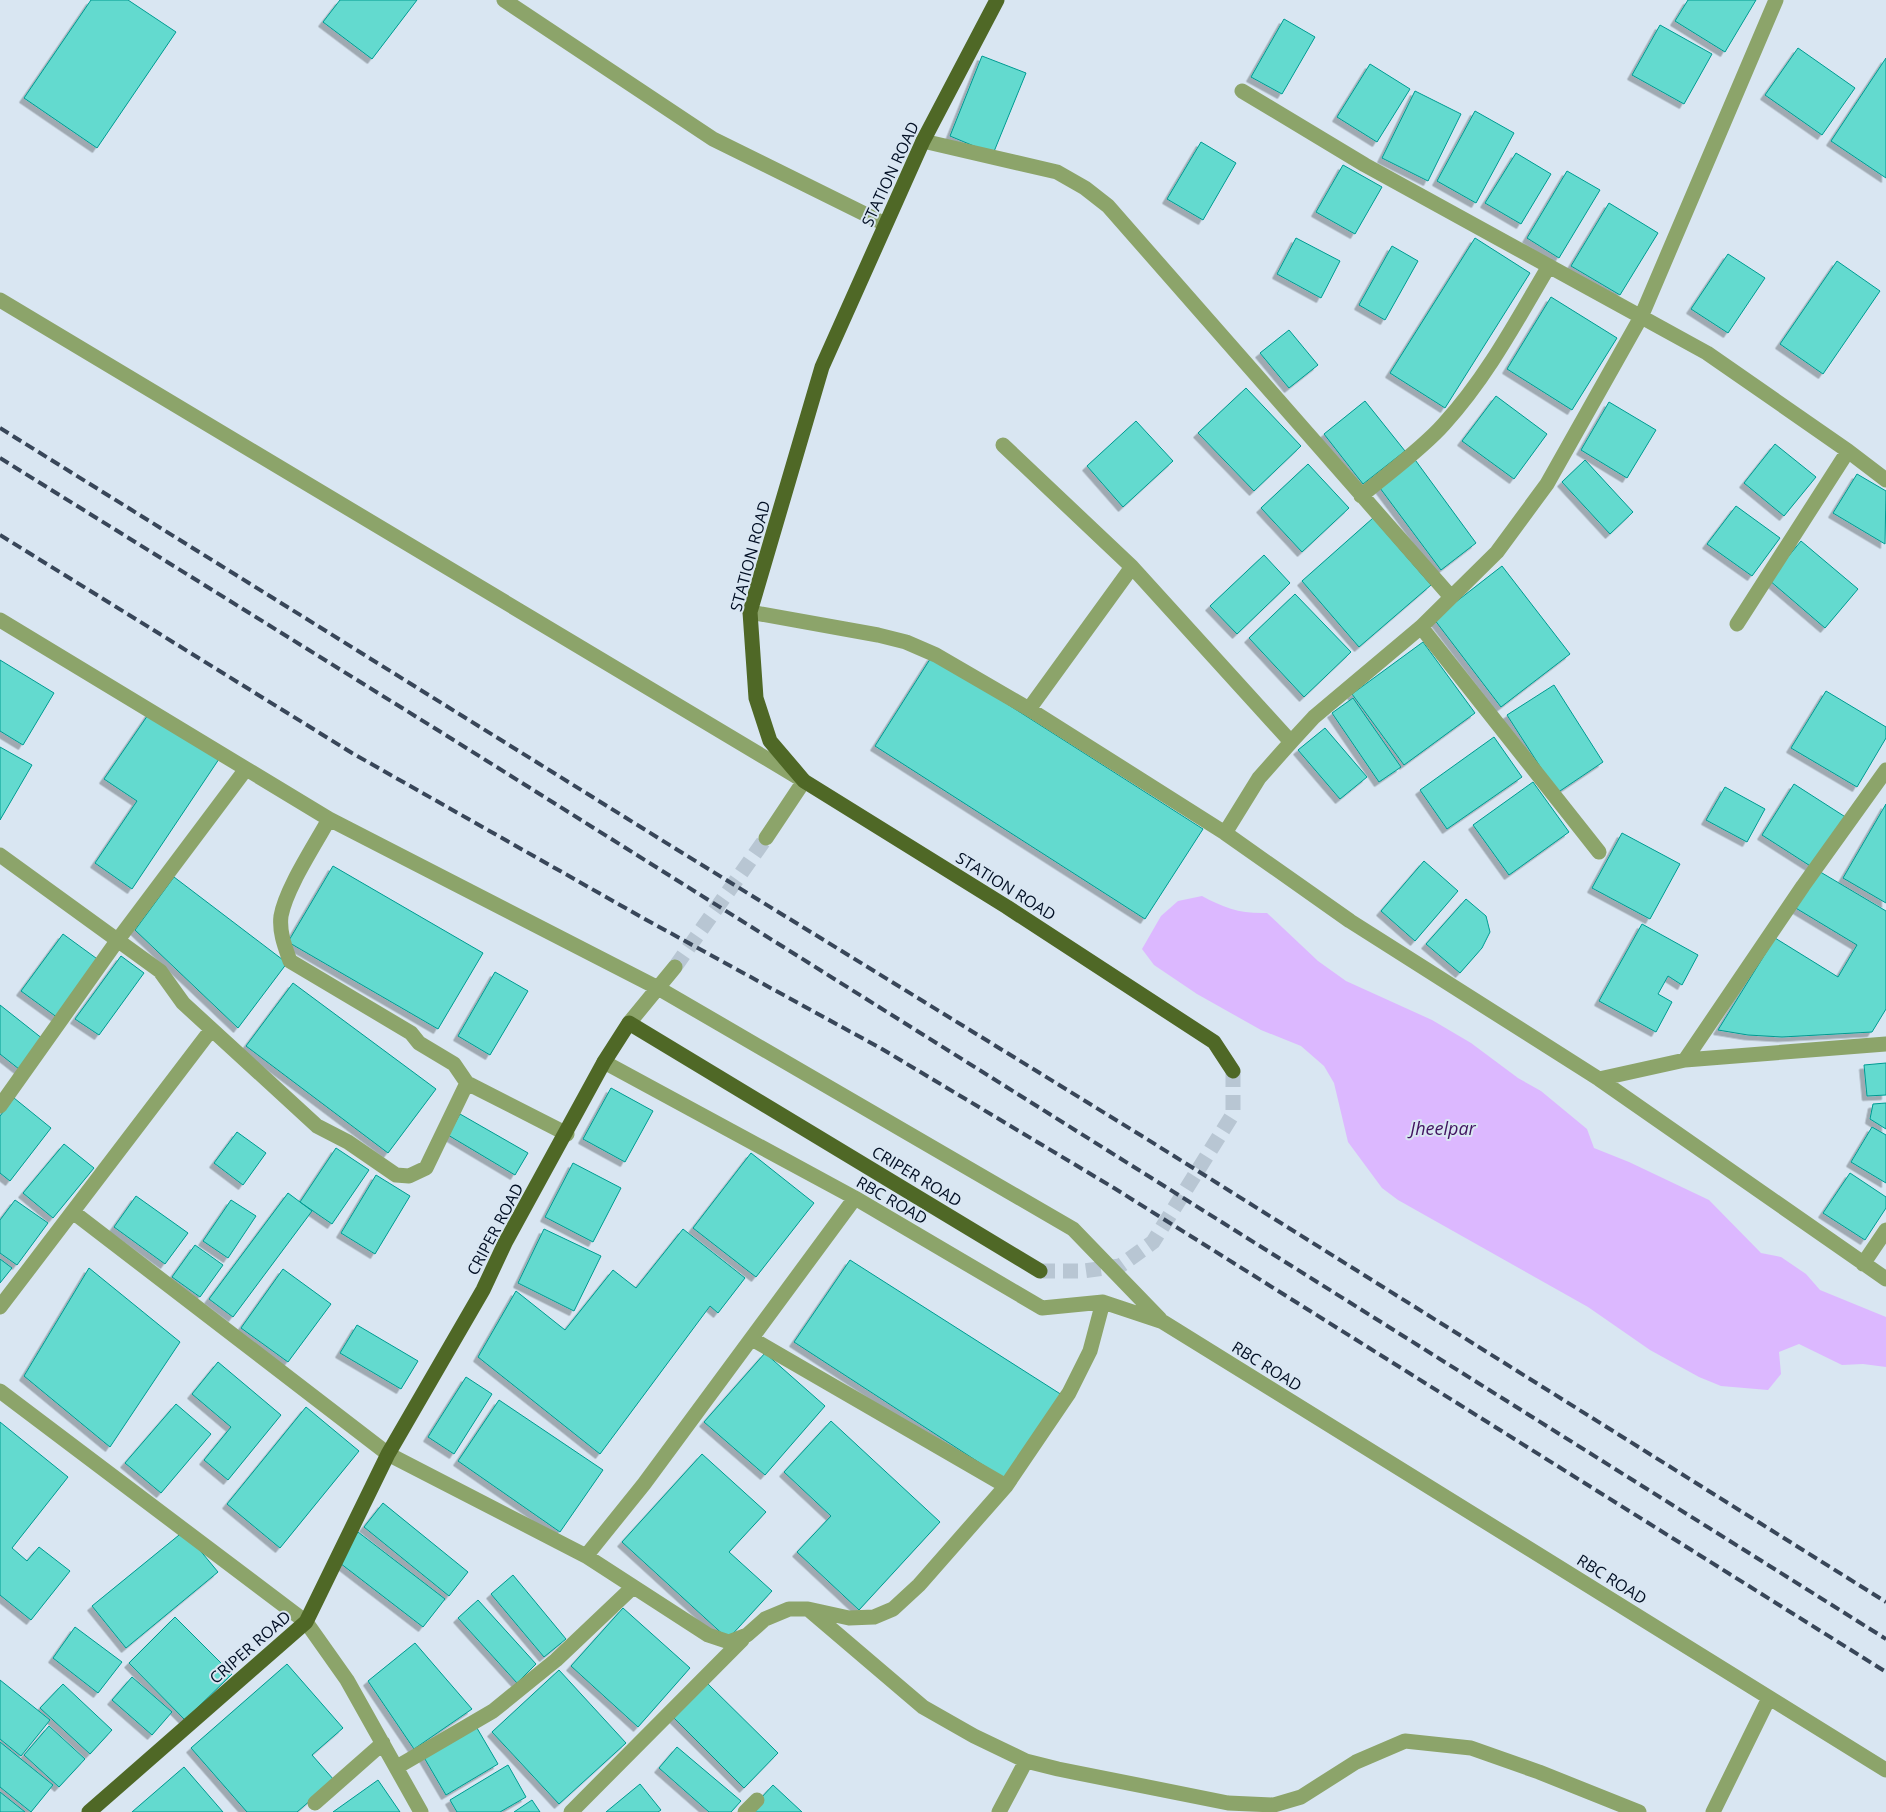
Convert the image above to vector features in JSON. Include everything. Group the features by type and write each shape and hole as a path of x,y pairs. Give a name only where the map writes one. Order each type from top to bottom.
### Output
{"main road":[{"name":"STATION ROAD","path":"997,0 923,141 822,368 750,612 756,698 770,741 804,780 1008,907 1214,1042 1233,1071"},
{"name":"CRIPER ROAD","path":"89,1812 306,1622 388,1454 483,1290 506,1243 604,1062 629,1023 1040,1271"}],"street":[{"path":"504,0 713,139 885,224"},
{"path":"1224,833 1259,778 1314,717 1421,627 1497,552 1533,504 1641,317 1776,0"},
{"path":"1242,91 1365,165 1707,352 1886,480"},
{"path":"923,141 1057,172 1085,188 1108,206 1450,597"},
{"path":"1361,496 1443,426 1475,387 1549,266"},
{"path":"0,300 804,780 766,838"},
{"path":"1003,445 1132,567 1291,742"},
{"path":"1738,624 1848,451"},
{"path":"1029,708 1132,567"},
{"path":"750,612 906,642 936,655 1029,708 1224,833 1350,922 1599,1078 1886,1280"},
{"path":"0,620 328,819 658,988 1073,1229 1163,1322"},
{"path":"1421,627 1599,852"},
{"path":"0,1106 117,941 246,769"},
{"path":"1685,1060 1803,886 1886,770"},
{"path":"328,819 290,892 281,916 282,935 290,961 411,1033 419,1043 454,1064 467,1083 566,1134"},
{"path":"0,854 160,972 184,1003 211,1030 318,1126 348,1142 396,1175 409,1176 426,1168 467,1083"},
{"path":"629,1023 674,967"},
{"path":"0,1307 211,1030"},
{"path":"1599,1078 1685,1060 1886,1044"},
{"name":"RBC ROAD","path":"604,1062 855,1198 1042,1308 1079,1302 1103,1302 1163,1322 1886,1770"},
{"path":"586,1556 644,1484 855,1198"},
{"path":"73,1212 388,1454 586,1556 708,1635 729,1642 747,1635"},
{"path":"1863,1264 1886,1230"},
{"path":"571,1812 765,1619 789,1609 808,1609 848,1618 874,1617 894,1610 919,1585 1006,1486 1069,1393 1090,1351 1103,1302"},
{"path":"752,1339 1006,1486"},
{"path":"0,1391 306,1622 347,1680 421,1812"},
{"path":"396,1767 492,1711 556,1660 634,1587"},
{"path":"808,1609 923,1707 974,1736 1026,1761 1131,1785 1228,1803 1274,1805 1301,1797 1356,1762 1405,1741 1472,1748 1539,1772 1639,1812"},
{"path":"1713,1812 1769,1698"},
{"path":"316,1803 383,1743"},
{"path":"999,1812 1026,1761"},
{"path":"745,1812 757,1800"}],"water":[{"name":"Jheelpar","path":"1202,896 1233,909 1267,913 1318,961 1346,981 1432,1020 1471,1043 1518,1078 1541,1091 1587,1129 1594,1148 1629,1162 1709,1200 1761,1253 1781,1257 1806,1274 1820,1290 1886,1317 1886,1367 1863,1364 1842,1365 1799,1344 1779,1352 1781,1374 1768,1390 1721,1386 1699,1377 1650,1350 1588,1307 1398,1200 1382,1188 1348,1142 1334,1083 1324,1066 1301,1046 1261,1030 1197,994 1154,965 1142,949 1161,916 1178,901"}],"building":[{"path":"91,0 128,0 176,32 97,148 24,98"},
{"path":"340,0 417,0 372,59 323,22"},
{"path":"1688,0 1756,0 1725,52 1675,21"},
{"path":"1284,19 1315,37 1282,94 1251,77"},
{"path":"1660,25 1712,54 1684,104 1632,75"},
{"path":"1798,48 1855,88 1822,135 1765,95"},
{"path":"982,56 1026,73 993,154 950,136"},
{"path":"1886,58 1886,178 1831,141"},
{"path":"1370,64 1410,89 1377,142 1337,117"},
{"path":"1415,91 1461,114 1428,181 1382,158"},
{"path":"1475,111 1514,133 1476,203 1437,181"},
{"path":"1201,142 1236,163 1203,220 1167,199"},
{"path":"1516,153 1551,174 1521,224 1485,203"},
{"path":"1343,165 1382,187 1355,234 1316,212"},
{"path":"1567,171 1600,190 1559,258 1527,238"},
{"path":"1609,203 1658,233 1620,295 1571,266"},
{"path":"1296,238 1340,261 1321,298 1277,274"},
{"path":"1475,238 1530,273 1445,408 1390,373"},
{"path":"1392,246 1418,261 1385,320 1359,305"},
{"path":"1728,254 1765,278 1728,333 1691,309"},
{"path":"1837,261 1880,291 1823,374 1780,344"},
{"path":"1551,297 1617,338 1572,410 1507,369"},
{"path":"1289,330 1318,365 1289,388 1260,353"},
{"path":"1246,388 1301,446 1254,491 1198,433"},
{"path":"1496,396 1547,434 1514,479 1462,441"},
{"path":"1365,401 1405,451 1363,484 1324,434"},
{"path":"1609,402 1656,430 1627,478 1581,450"},
{"path":"1136,421 1173,461 1123,507 1087,466"},
{"path":"1775,444 1816,477 1784,516 1744,483"},
{"path":"1413,457 1476,543 1441,570 1377,484"},
{"path":"1585,460 1633,512 1610,534 1562,482"},
{"path":"1308,464 1349,508 1302,552 1261,508"},
{"path":"1857,474 1886,491 1885,544 1833,513"},
{"path":"1736,506 1780,538 1752,576 1707,544"},
{"path":"1373,518 1431,585 1359,647 1302,581"},
{"path":"1801,541 1858,589 1825,628 1769,580"},
{"path":"1264,555 1290,583 1237,634 1210,606"},
{"path":"1502,566 1570,654 1501,707 1434,619"},
{"path":"1295,594 1351,652 1304,697 1249,638"},
{"path":"1423,642 1475,713 1404,765 1352,694"},
{"path":"932,656 1203,829 1145,919 875,746"},
{"path":"0,660 54,693 23,745 0,731"},
{"path":"1554,685 1603,762 1557,793 1507,715"},
{"path":"1826,691 1886,727 1886,738 1857,787 1791,748"},
{"path":"1353,698 1401,767 1379,782 1332,713"},
{"path":"150,712 219,759 132,889 95,863 137,801 104,779"},
{"path":"1325,728 1367,777 1340,799 1298,750"},
{"path":"1494,737 1522,777 1447,829 1420,790"},
{"path":"0,747 32,765 0,820"},
{"path":"1533,782 1569,832 1509,875 1473,825"},
{"path":"1794,784 1847,818 1815,869 1762,835"},
{"path":"1725,787 1765,809 1747,842 1706,820"},
{"path":"1886,804 1886,903 1843,878"},
{"path":"1622,833 1680,864 1650,919 1592,888"},
{"path":"1424,861 1458,891 1415,941 1381,911"},
{"path":"333,866 483,953 438,1029 288,942"},
{"path":"1817,870 1886,911 1886,1009 1872,1032 1782,1037 1748,1035 1718,1030 1775,938 1838,977 1857,945 1794,907"},
{"path":"174,877 287,963 238,1028 135,930"},
{"path":"1466,899 1486,916 1490,932 1482,948 1460,973 1426,944"},
{"path":"1642,924 1698,955 1682,985 1668,976 1658,994 1672,1002 1656,1032 1599,1001"},
{"path":"63,934 100,961 58,1018 21,991"},
{"path":"121,956 144,973 99,1035 75,1019"},
{"path":"495,972 528,991 490,1055 458,1036"},
{"path":"293,983 436,1089 388,1153 246,1046"},
{"path":"0,1005 48,1043 24,1073 0,1054"},
{"path":"1886,1063 1886,1095 1867,1096 1864,1065"},
{"path":"611,1088 653,1111 625,1162 583,1139"},
{"path":"14,1098 51,1128 10,1181 0,1173 0,1116"},
{"path":"1886,1103 1886,1129 1870,1119 1873,1104"},
{"path":"460,1114 528,1153 515,1175 448,1135"},
{"path":"1872,1127 1886,1135 1886,1183 1851,1162"},
{"path":"237,1132 266,1153 243,1185 214,1163"},
{"path":"64,1144 94,1168 53,1218 23,1193"},
{"path":"336,1148 369,1170 332,1224 300,1202"},
{"path":"751,1153 814,1203 756,1277 693,1228"},
{"path":"573,1163 621,1188 593,1242 545,1217"},
{"path":"1850,1173 1886,1197 1886,1208 1865,1240 1823,1213"},
{"path":"376,1175 410,1196 375,1254 341,1233"},
{"path":"288,1193 312,1211 233,1317 209,1299"},
{"path":"136,1196 188,1233 165,1264 114,1227"},
{"path":"15,1200 48,1223 17,1265 0,1253 0,1220"},
{"path":"231,1200 256,1216 228,1258 203,1241"},
{"path":"544,1229 601,1256 574,1311 518,1283"},
{"path":"683,1229 745,1278 718,1313 710,1306 600,1454 478,1357 516,1291 565,1330 613,1270 636,1288"},
{"path":"195,1245 223,1265 200,1297 172,1277"},
{"path":"0,1259 12,1268 0,1283"},
{"path":"850,1260 1062,1395 1006,1480 794,1342"},
{"path":"89,1268 180,1342 110,1447 24,1376"},
{"path":"283,1269 331,1304 288,1362 241,1328"},
{"path":"357,1325 418,1361 401,1389 340,1353"},
{"path":"765,1353 825,1406 765,1475 704,1422"},
{"path":"218,1362 281,1415 228,1480 204,1460 231,1427 192,1394"},
{"path":"466,1377 492,1394 454,1454 428,1437"},
{"path":"499,1400 603,1470 560,1532 458,1461"},
{"path":"176,1404 211,1434 161,1493 125,1463"},
{"path":"306,1407 359,1451 280,1548 227,1504"},
{"path":"831,1421 940,1522 859,1610 797,1552 831,1516 784,1472"},
{"path":"0,1422 68,1477 12,1548 27,1561 39,1547 70,1571 31,1620 0,1595"},
{"path":"702,1454 766,1512 729,1552 772,1591 728,1639 622,1542"},
{"path":"383,1503 468,1572 449,1596 364,1527"},
{"path":"184,1531 218,1572 126,1648 92,1606"},
{"path":"358,1532 445,1599 423,1627 336,1560"},
{"path":"513,1575 566,1639 544,1657 491,1594"},
{"path":"478,1600 536,1664 517,1683 458,1618"},
{"path":"623,1608 690,1668 638,1727 571,1666"},
{"path":"175,1617 232,1674 185,1720 129,1663"},
{"path":"75,1627 122,1662 98,1693 53,1658"},
{"path":"415,1643 472,1709 414,1749 368,1681"},
{"path":"287,1664 343,1728 312,1755 334,1780 297,1812 247,1812 191,1748"},
{"path":"559,1670 626,1743 559,1804 492,1732"},
{"path":"132,1677 172,1712 152,1735 112,1700"},
{"path":"0,1680 50,1720 21,1756 0,1739"},
{"path":"706,1682 778,1753 744,1788 672,1716"},
{"path":"63,1684 112,1730 90,1754 40,1708"},
{"path":"474,1723 498,1764 446,1795 422,1754"},
{"path":"49,1726 85,1759 59,1787 24,1755"},
{"path":"0,1742 53,1785 31,1812 0,1787"},
{"path":"677,1747 741,1801 731,1812 709,1812 659,1768"},
{"path":"508,1765 526,1797 500,1812 457,1812 450,1800"},
{"path":"184,1767 223,1812 132,1812"},
{"path":"378,1780 400,1812 333,1812"},
{"path":"640,1784 661,1810 658,1812 606,1812"},
{"path":"773,1785 802,1812 748,1812"},
{"path":"0,1792 25,1812 0,1812"},
{"path":"532,1800 540,1812 514,1812"}],"tunnel":[{"path":"675,967 766,838"},
{"path":"1040,1271 1083,1271 1120,1266 1153,1242 1233,1114 1233,1071"}],"railway":[{"path":"0,428 676,849 1142,1136 1886,1602"},
{"path":"0,458 452,739 1886,1639"},
{"path":"0,535 352,753 643,918 882,1049 1114,1188 1886,1672"}]}
